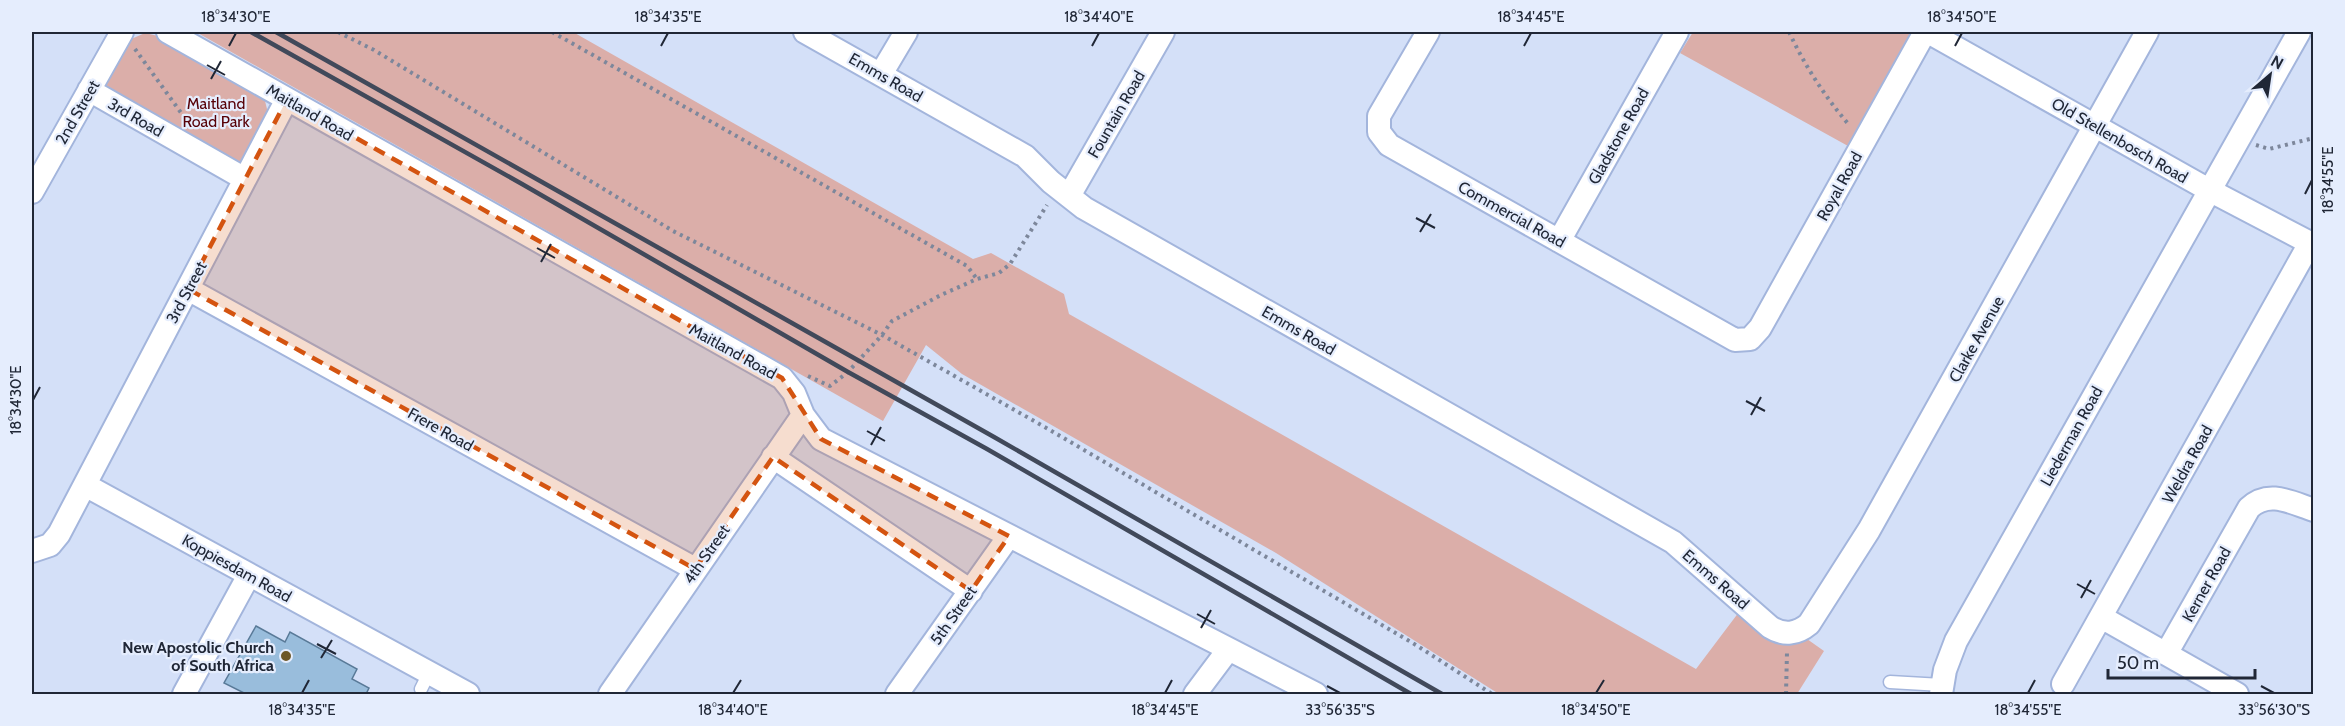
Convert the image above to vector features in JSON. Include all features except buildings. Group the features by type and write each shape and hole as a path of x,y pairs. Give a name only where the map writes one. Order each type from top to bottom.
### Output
{"street":[{"name":"Maitland Road","path":"168,32 771,373 787,384 794,393 803,415 821,439 1316,694"},
{"name":"Emms Road","path":"805,32 1025,156 1064,192 1104,219 1674,542 1770,627 1782,633 1789,633"},
{"path":"881,74 906,32"},
{"name":"Fountain Road","path":"1064,192 1163,32"},
{"name":"Commercial Road","path":"1428,32 1379,116 1379,132 1389,145 1735,340 1750,339"},
{"name":"Gladstone Road","path":"1559,241 1677,32"},
{"name":"Royal Road","path":"1750,339 1760,328 1865,138 1927,32"},
{"name":"Old Stellenbosch Road","path":"1927,32 2209,190 2312,244"},
{"name":"Clarke Avenue","path":"1789,633 1797,632 1809,624 1869,530 2147,32"},
{"name":"Liederman Road","path":"1942,690 1949,655 1956,641 2299,32"},
{"name":"2nd Street","path":"32,192 89,90 127,37"},
{"name":"3rd Road","path":"89,90 245,179"},
{"name":"3rd Street","path":"85,485 287,99"},
{"name":"Weldra Road","path":"2063,684 2312,244"},
{"name":"Frere Road","path":"188,289 695,569"},
{"name":"4th Street","path":"610,694 803,415"},
{"path":"773,457 970,591"},
{"path":"32,551 44,549 56,540 85,485"},
{"name":"Koppiesdam Road","path":"85,485 249,575 425,681 468,694"},
{"name":"Kerner Road","path":"2166,654 2246,513 2254,503 2266,498 2280,499 2313,510"},
{"name":"5th Street","path":"897,694 1009,536"},
{"path":"184,694 249,575"},
{"path":"2100,617 2237,694"},
{"path":"1195,694 1228,650"}],"lane":[{"name":"Liederman Road","path":"1890,682 1942,690"}],"path":[{"path":"338,32 374,50 673,231 882,335 1050,430 1406,639 1492,694"},
{"path":"552,32 967,266 977,279"},
{"path":"1789,32 1804,63 1829,102 1854,131 1865,138"},
{"path":"127,37 189,124"},
{"path":"2237,140 2269,149 2313,138"},
{"path":"787,384 798,371 830,386 848,372 892,321 914,308 977,279 999,273 1010,264 1064,192"},
{"path":"1786,694 1789,633"}],"highlighted area":[{"path":"287,99 782,378 821,439 1009,536 971,591 773,457 695,569 188,289"}],"green space":[{"path":"196,32 573,32 973,259 991,253 1064,294 1069,314 1696,669 1739,612 1770,638 1788,644 1807,639 1824,651 1797,694 1499,694 1276,553 962,374 926,345 883,421"},
{"path":"1693,32 1912,32 1848,146 1680,53"},
{"name":"Maitland Road Park","path":"145,33 158,36 261,95 268,113 243,165 106,92 103,84 129,40"}],"railway":[{"path":"251,32 987,449 1411,694"},
{"path":"276,32 994,437 1442,694"}],"place":[{"name":"New Apostolic Church of South Africa","path":"286,656"}]}
